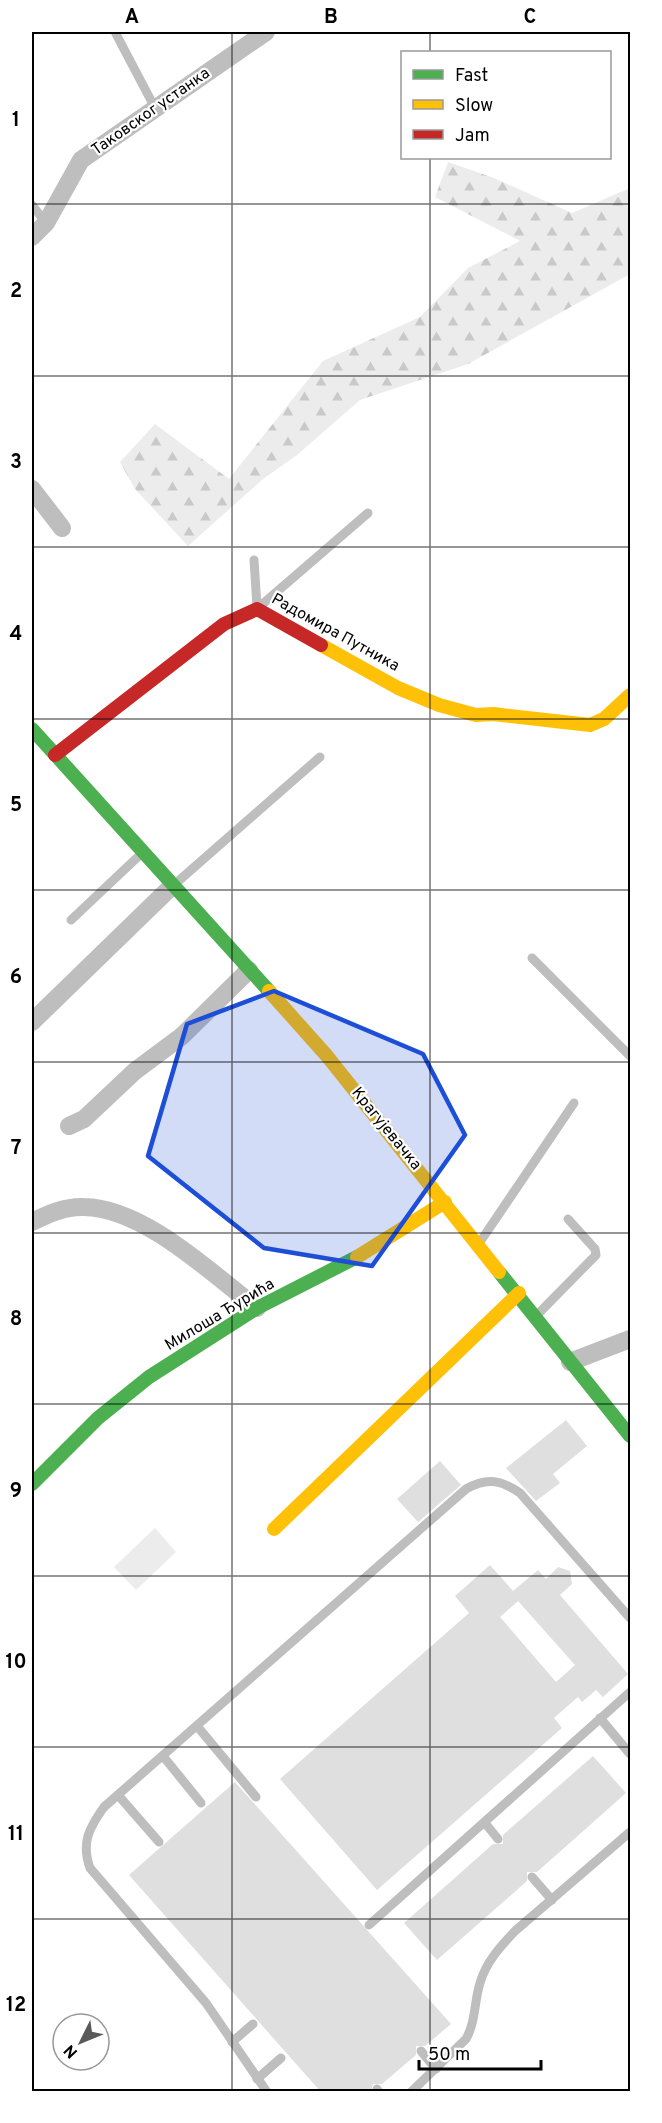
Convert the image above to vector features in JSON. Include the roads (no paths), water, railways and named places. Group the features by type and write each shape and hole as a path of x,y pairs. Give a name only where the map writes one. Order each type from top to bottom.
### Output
{"street":[{"name":"Таковског устанка","path":"32,237 46,223 81,160 266,32"},
{"path":"32,489 62,528"},
{"name":"Радомира Путника","path":"55,755 224,624 257,609 398,688 439,705 476,715 493,714 590,725 604,720 630,695"},
{"name":"Крагујевачка","path":"32,729 327,1056 519,1293 570,1362 630,1436"},
{"path":"32,1022 172,886"},
{"path":"69,1126 84,1119 135,1071 182,1035 249,970"},
{"name":"Милоша Ђурића","path":"32,1484 98,1418 149,1377 257,1308 345,1264 445,1202"},
{"path":"32,1222 57,1212 83,1207 105,1209 148,1226 257,1308"},
{"path":"274,1529 519,1293"},
{"path":"570,1362 630,1339"}],"lane":[{"path":"115,32 155,108"},
{"path":"32,205 46,223"},
{"path":"257,609 368,513"},
{"path":"254,560 257,609"},
{"path":"172,886 320,757"},
{"path":"71,920 142,853"},
{"path":"532,958 630,1056"},
{"path":"479,1244 574,1102"},
{"path":"536,1316 596,1255 596,1249 568,1220"},
{"path":"267,2091 206,2003 90,1868 85,1855 87,1834 104,1807 466,1489 477,1483 498,1481 520,1492 630,1618"},
{"path":"369,1925 630,1692"},
{"path":"600,1718 630,1754"},
{"path":"197,1726 256,1797"},
{"path":"163,1756 201,1803"},
{"path":"118,1795 159,1842"},
{"path":"484,1823 498,1839"},
{"path":"411,2091 453,2054 472,2028 479,1984 486,1966 515,1931 630,1832"},
{"path":"532,1877 552,1900"},
{"path":"232,2042 253,2024"},
{"path":"421,2051 436,2069"},
{"path":"257,2079 281,2058"}]}
